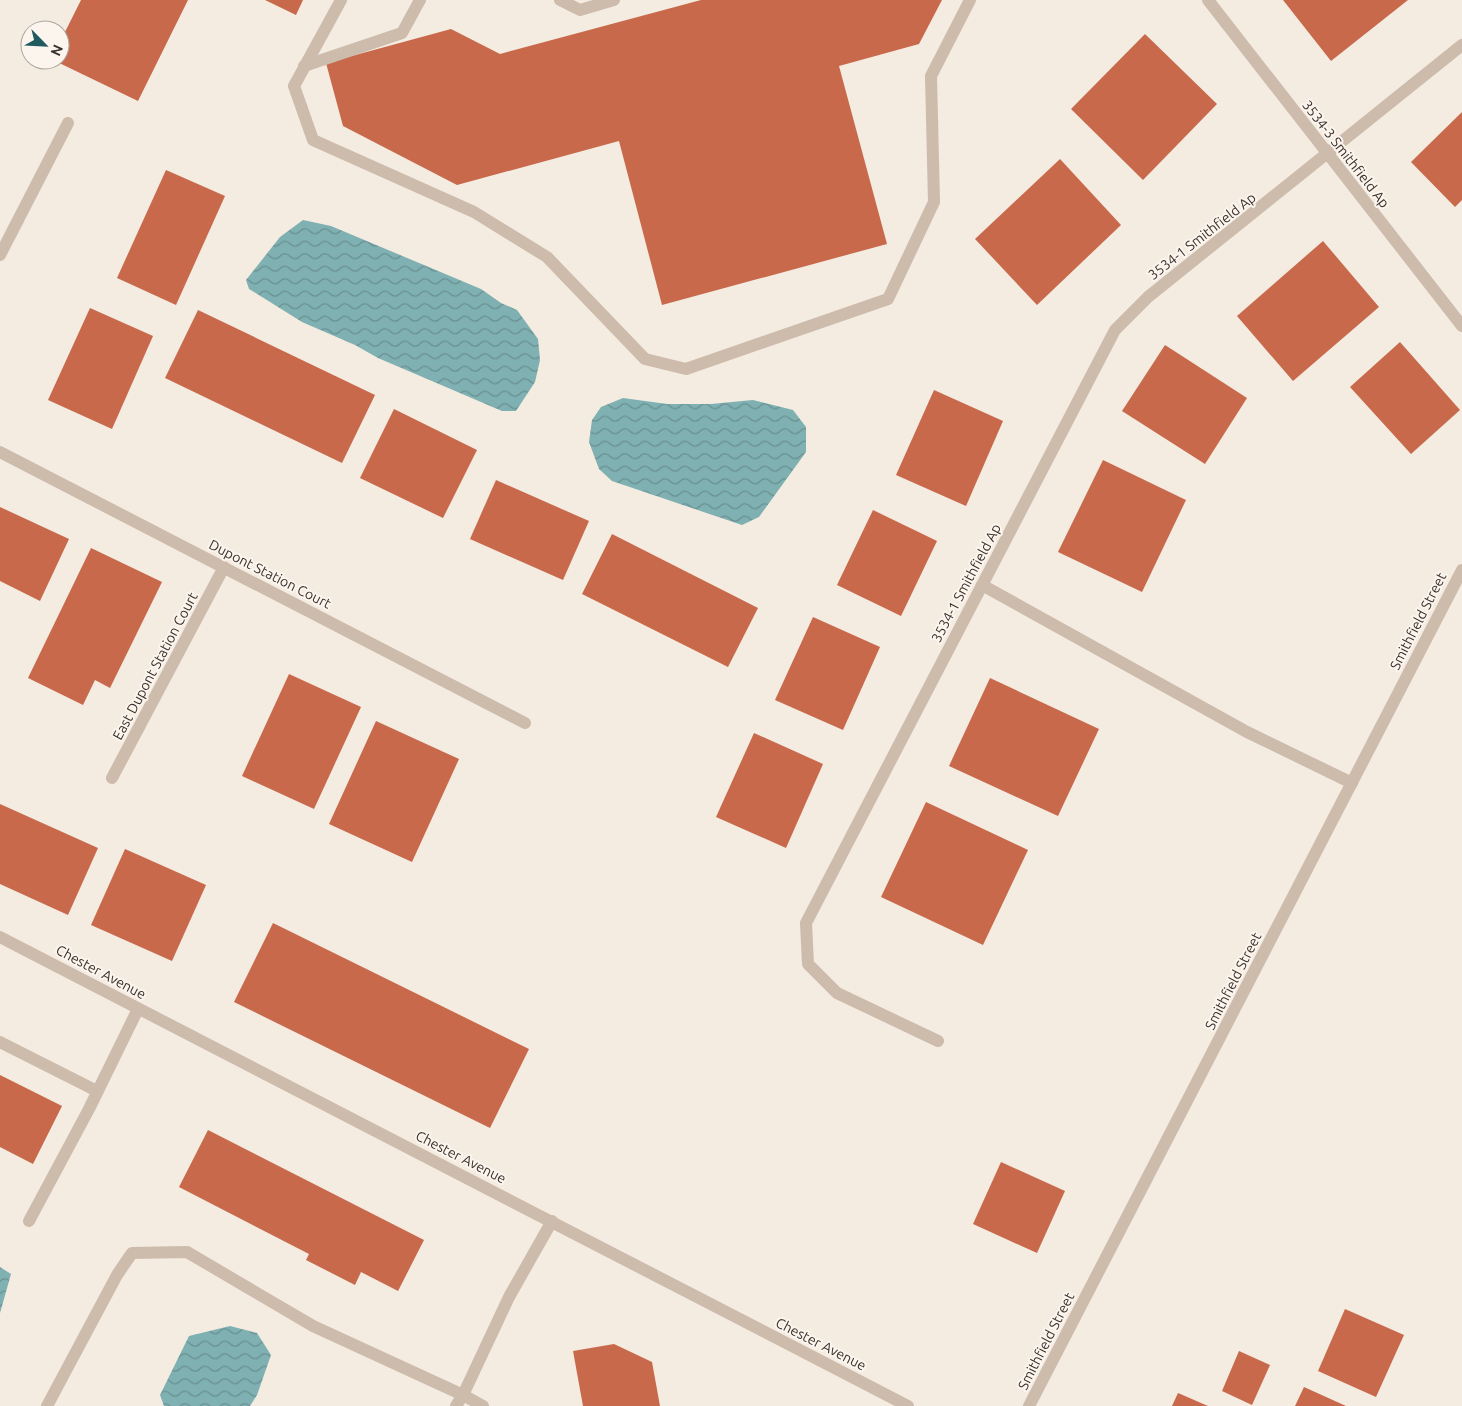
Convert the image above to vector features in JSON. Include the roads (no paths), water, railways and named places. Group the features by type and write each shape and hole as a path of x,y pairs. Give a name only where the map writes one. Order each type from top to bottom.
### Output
{"street":[{"path":"342,0 294,86 313,140 474,212 547,257 645,359 686,369 888,299 934,202 931,76 970,0"},
{"path":"304,66 402,33 420,0"},
{"path":"560,0 580,10 614,0"},
{"name":"3534-3 Smithfield Ap","path":"1208,0 1326,154 1462,326"},
{"name":"3534-1 Smithfield Ap","path":"938,1041 837,993 808,964 806,923 1115,330 1148,297 1462,45"},
{"path":"0,255 68,123"},
{"name":"Dupont Station Court","path":"0,452 525,723"},
{"name":"East Dupont Station Court","path":"112,778 224,567"},
{"name":"Smithfield Street","path":"1029,1406 1462,570"},
{"path":"982,585 1248,732 1352,783"},
{"name":"Chester Avenue","path":"0,937 908,1406"},
{"path":"29,1221 138,1009"},
{"path":"0,1042 97,1092"},
{"path":"460,1400 508,1296 552,1221"},
{"path":"47,1406 117,1275 132,1253 187,1252 313,1326 460,1400 483,1406"}],"water":[{"path":"303,220 331,226 481,289 501,303 517,310 538,339 540,360 535,382 516,411 502,411 378,358 355,345 302,322 249,289 246,280 280,237"},
{"path":"623,398 667,404 711,404 753,400 793,410 806,427 806,452 759,517 742,525 612,481 599,469 589,442 592,420 601,407"},
{"path":"0,1267 11,1274 0,1313"},
{"path":"230,1326 257,1333 271,1355 257,1395 250,1406 164,1406 160,1395 189,1336"}]}
